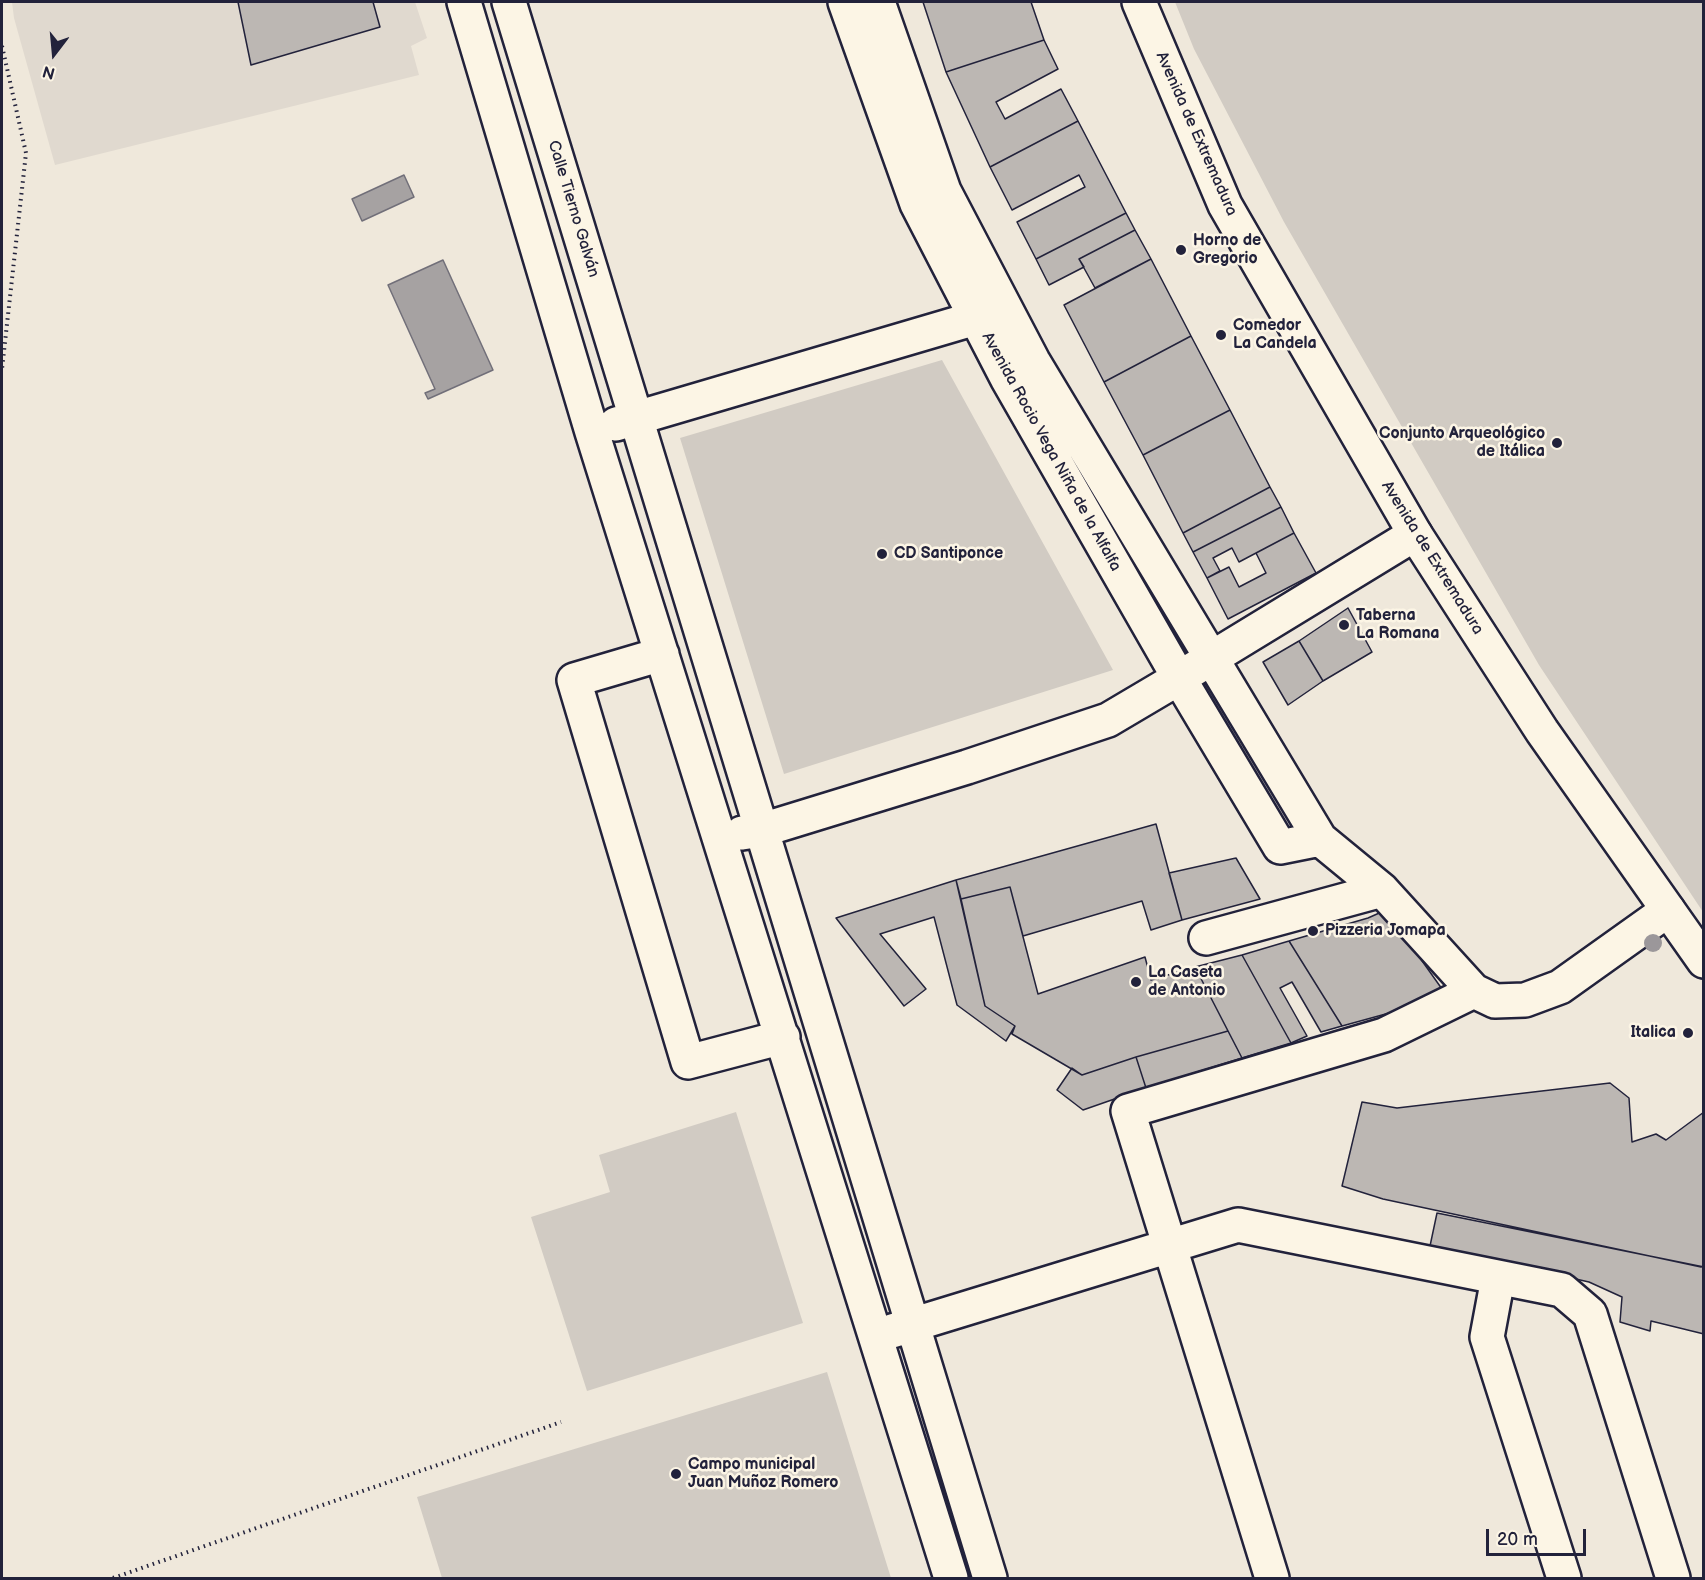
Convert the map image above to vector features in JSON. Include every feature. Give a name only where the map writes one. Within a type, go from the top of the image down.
[{"type":"street","points":[[464,2],[592,432],[951,1578]]},
{"type":"street","name":"Calle Tierno Galván","points":[[509,2],[990,1578]]},
{"type":"street","name":"Avenida Rocio Vega Niña de la Alfalfa","points":[[844,2],[917,204],[1007,378],[1179,678],[1280,847],[1320,839]]},
{"type":"street","name":"Avenida Rocio Vega Niña de la Alfalfa","points":[[878,2],[944,191],[1033,361],[1320,839],[1382,890],[1474,991],[1495,1001],[1526,1000],[1560,987],[1668,910]]},
{"type":"street","name":"Avenida de Extremadura","points":[[1139,2],[1225,205],[1414,534],[1542,730],[1704,961]]},
{"type":"street","points":[[592,432],[636,417],[976,318]]},
{"type":"street","points":[[719,837],[762,830],[967,767],[1108,720],[1414,534]]},
{"type":"street","points":[[662,654],[574,680],[688,1062],[783,1037]]},
{"type":"street","points":[[1206,938],[1382,890]]},
{"type":"street","points":[[1272,1578],[1128,1111],[1384,1035],[1474,991]]},
{"type":"street","points":[[876,1335],[1238,1225],[1562,1290],[1590,1314],[1673,1578]]},
{"type":"street","points":[[1498,1278],[1487,1337],[1564,1578]]},
{"type":"path","points":[[2,46],[26,153],[2,369]]},
{"type":"path","points":[[113,1578],[561,1422]]},
{"type":"shaded area","points":[[12,2],[415,2],[427,38],[411,46],[419,75],[55,165],[14,18]]},
{"type":"shaded area","name":"Conjunto Arqueológico de Itálica","points":[[1175,2],[1703,2],[1703,912],[1539,665],[1284,222],[1194,49]]},
{"type":"shaded area","points":[[404,175],[414,197],[362,221],[352,199]]},
{"type":"shaded area","points":[[443,260],[493,370],[428,399],[425,393],[435,389],[388,285]]},
{"type":"shaded area","name":"CD Santiponce","points":[[942,360],[1113,670],[784,774],[680,438]]},
{"type":"shaded area","points":[[736,1112],[803,1323],[587,1391],[531,1217],[610,1192],[599,1155]]},
{"type":"shaded area","name":"Campo municipal Juan Muñoz Romero","points":[[827,1372],[891,1578],[442,1578],[417,1497]]},
{"type":"building","points":[[238,2],[373,2],[380,27],[251,65]]},
{"type":"building","points":[[923,2],[1031,2],[1044,40],[946,72]]},
{"type":"building","points":[[1044,40],[1058,69],[996,102],[1005,119],[1061,89],[1078,121],[990,167],[946,72]]},
{"type":"building","points":[[1078,121],[1126,213],[1036,259],[1017,222],[1085,187],[1079,175],[1012,210],[990,167]]},
{"type":"building","points":[[1126,213],[1135,230],[1079,259],[1084,267],[1049,285],[1036,259]]},
{"type":"building","points":[[1135,230],[1151,259],[1095,288],[1079,259]]},
{"type":"building","points":[[1151,259],[1191,336],[1104,382],[1064,305]]},
{"type":"building","points":[[1191,336],[1230,410],[1143,455],[1104,382]]},
{"type":"building","points":[[1230,410],[1270,487],[1183,533],[1143,455]]},
{"type":"building","points":[[1270,487],[1281,507],[1193,552],[1183,533]]},
{"type":"building","points":[[1281,507],[1294,533],[1239,562],[1232,548],[1213,558],[1220,571],[1207,578],[1193,552]]},
{"type":"building","points":[[1294,533],[1316,573],[1228,619],[1207,578],[1229,567],[1239,587],[1266,573],[1256,553]]},
{"type":"building","points":[[1348,608],[1372,652],[1323,681],[1299,641]]},
{"type":"building","points":[[1299,641],[1323,681],[1288,705],[1263,662]]},
{"type":"building","points":[[1156,824],[1182,920],[1151,930],[1142,901],[1023,936],[1010,887],[961,899],[956,880]]},
{"type":"building","points":[[1236,858],[1260,899],[1182,920],[1169,873]]},
{"type":"building","points":[[956,880],[985,1006],[1015,1026],[1006,1041],[957,1005],[934,917],[880,934],[926,989],[904,1006],[836,918]]},
{"type":"building","points":[[1010,887],[1038,994],[1145,957],[1151,980],[1195,967],[1228,1031],[1082,1075],[1012,1034],[1015,1026],[985,1006],[961,899]]},
{"type":"building","points":[[1386,910],[1442,989],[1393,1012],[1342,1026],[1289,941],[1368,918]]},
{"type":"building","points":[[1289,941],[1342,1026],[1321,1032],[1292,982],[1280,988],[1307,1036],[1291,1043],[1242,955]]},
{"type":"building","points":[[1242,955],[1291,1043],[1242,1058],[1195,967]]},
{"type":"building","points":[[1228,1031],[1242,1058],[1146,1088],[1136,1057]]},
{"type":"building","points":[[1136,1057],[1146,1088],[1083,1110],[1057,1090],[1072,1068],[1082,1075]]},
{"type":"building","points":[[1610,1083],[1629,1098],[1632,1142],[1656,1134],[1666,1140],[1704,1112],[1704,1266],[1383,1199],[1342,1186],[1362,1102],[1397,1108]]},
{"type":"building","points":[[1437,1213],[1704,1267],[1704,1334],[1651,1321],[1650,1331],[1620,1322],[1622,1297],[1589,1282],[1430,1246]]},
{"type":"place","name":"Horno de Gregorio","points":[[1181,250]]},
{"type":"place","name":"Comedor La Candela","points":[[1221,335]]},
{"type":"place","name":"Conjunto Arqueológico de Itálica","points":[[1557,443]]},
{"type":"place","name":"CD Santiponce","points":[[882,554]]},
{"type":"place","name":"Taberna La Romana","points":[[1344,625]]},
{"type":"place","name":"Pizzeria Jomapa","points":[[1313,931]]},
{"type":"place","name":"La Caseta de Antonio","points":[[1136,982]]},
{"type":"place","name":"Italica","points":[[1688,1033]]},
{"type":"place","name":"Campo municipal Juan Muñoz Romero","points":[[676,1474]]}]
